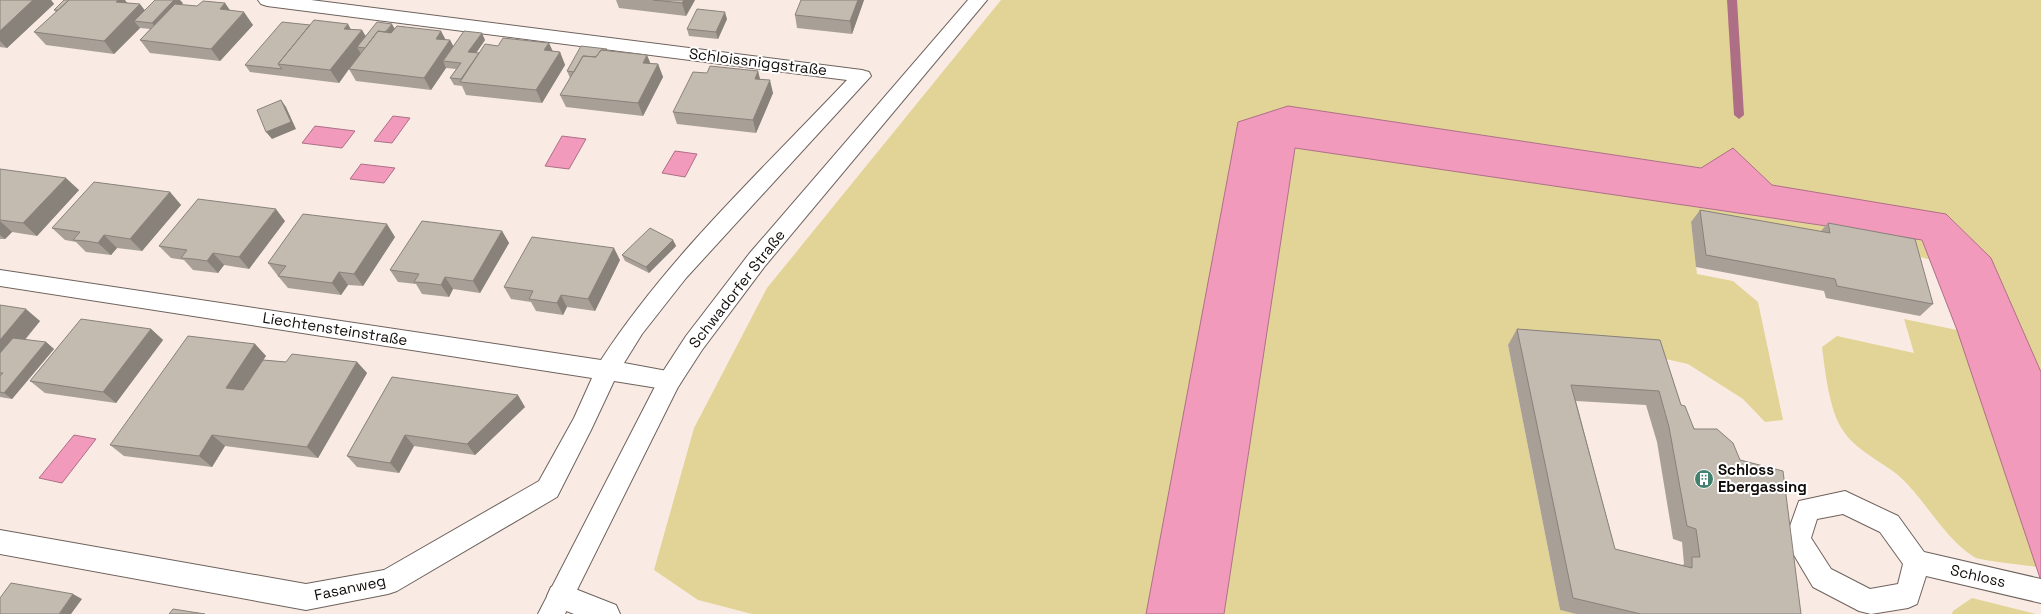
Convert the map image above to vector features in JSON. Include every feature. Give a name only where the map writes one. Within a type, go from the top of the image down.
[{"type":"street","name":"Schloissniggstraße","points":[[267,0],[862,76],[678,272],[634,328],[607,370]]},
{"type":"street","name":"Schwadorfer Straße","points":[[556,605],[670,380],[694,343],[757,260],[978,0]]},
{"type":"street","name":"Liechtensteinstraße","points":[[0,278],[670,380]]},
{"type":"street","name":"Fasanweg","points":[[0,542],[306,598],[388,582],[548,490],[583,423],[607,370]]},
{"type":"street","points":[[1845,502],[1889,524],[1916,562],[1908,595],[1868,602],[1822,578],[1798,540],[1808,509],[1845,502]]},
{"type":"street","name":"Schloss","points":[[1916,562],[2041,591]]},
{"type":"street","points":[[556,605],[607,614]]},
{"type":"shaded area","points":[[1001,0],[2041,0],[2041,372],[1991,259],[1946,214],[1772,185],[1733,149],[1702,168],[1288,106],[1238,122],[1146,614],[752,614],[698,600],[654,570],[694,428],[767,288]]},
{"type":"shaded area","points":[[1288,106],[1701,168],[1733,148],[1772,185],[1946,214],[1991,258],[2041,372],[2041,581],[1957,330],[1922,240],[1295,148],[1224,614],[1146,614],[1238,122]]},
{"type":"shaded area","points":[[393,116],[410,118],[392,143],[374,141]]},
{"type":"shaded area","points":[[315,126],[355,131],[342,148],[302,143]]},
{"type":"shaded area","points":[[562,136],[586,139],[569,169],[545,166]]},
{"type":"shaded area","points":[[1295,148],[1922,240],[1931,260],[1903,252],[1691,222],[1697,274],[1733,281],[1758,302],[1783,420],[1765,422],[1743,399],[1688,364],[1648,355],[1508,345],[1560,610],[1576,614],[1224,614]]},
{"type":"shaded area","points":[[675,151],[697,154],[685,177],[662,173]]},
{"type":"shaded area","points":[[361,164],[395,168],[384,183],[350,179]]},
{"type":"shaded area","points":[[1904,319],[1957,330],[2037,567],[1974,557],[1953,539],[1917,495],[1898,475],[1860,449],[1842,429],[1834,411],[1828,389],[1822,347],[1837,336],[1914,353]]},
{"type":"shaded area","points":[[74,435],[96,439],[62,483],[39,478]]},
{"type":"shaded area","points":[[1972,598],[2036,614],[1952,614],[1953,611]]},
{"type":"building","points":[[0,0],[33,0],[0,31]]},
{"type":"building","points":[[64,0],[69,0],[58,10],[54,10]]},
{"type":"building","points":[[69,0],[118,0],[116,2],[140,4],[104,41],[34,32]]},
{"type":"building","points":[[155,0],[174,0],[152,23],[134,21]]},
{"type":"building","points":[[653,0],[684,0],[682,3]]},
{"type":"building","points":[[801,0],[858,0],[850,21],[795,15]]},
{"type":"building","points":[[203,1],[225,3],[220,9],[244,12],[211,49],[140,40],[175,4],[197,6]]},
{"type":"building","points":[[697,9],[725,12],[716,32],[687,29]]},
{"type":"building","points":[[314,20],[348,24],[344,29],[362,30],[330,70],[278,64]]},
{"type":"building","points":[[282,22],[310,25],[278,64],[282,69],[245,65]]},
{"type":"building","points":[[377,22],[392,24],[385,32],[378,31],[365,48],[357,47]]},
{"type":"building","points":[[397,26],[441,31],[436,39],[450,40],[424,78],[349,69],[378,31],[391,33]]},
{"type":"building","points":[[464,31],[482,33],[468,52],[479,53],[461,79],[450,78],[461,63],[443,61]]},
{"type":"building","points":[[503,38],[549,43],[544,50],[560,52],[536,90],[460,82],[485,44],[498,46]]},
{"type":"building","points":[[581,46],[607,49],[601,50],[596,57],[583,56],[574,72],[567,71]]},
{"type":"building","points":[[601,50],[647,55],[643,63],[658,64],[638,103],[560,95],[583,56],[596,57]]},
{"type":"building","points":[[710,66],[758,71],[755,79],[770,80],[753,120],[673,112],[693,72],[707,73]]},
{"type":"building","points":[[281,100],[291,122],[266,132],[257,110]]},
{"type":"building","points":[[0,169],[66,178],[23,223],[0,220]]},
{"type":"building","points":[[94,182],[170,192],[130,239],[104,235],[98,243],[73,240],[80,232],[52,228]]},
{"type":"building","points":[[198,199],[276,209],[239,257],[213,253],[207,261],[181,258],[187,250],[159,246]]},
{"type":"building","points":[[1700,210],[1830,233],[1828,223],[1915,239],[1933,304],[1837,286],[1835,279],[1706,255]]},
{"type":"building","points":[[303,214],[387,224],[354,274],[339,272],[332,283],[278,276],[286,266],[268,263]]},
{"type":"building","points":[[422,221],[502,231],[473,281],[445,277],[441,285],[414,282],[419,274],[390,270]]},
{"type":"building","points":[[650,228],[673,240],[646,267],[622,255]]},
{"type":"building","points":[[532,237],[614,248],[588,299],[561,295],[557,303],[529,299],[533,291],[504,287]]},
{"type":"building","points":[[0,305],[26,309],[0,340]]},
{"type":"building","points":[[81,319],[151,329],[103,392],[30,381]]},
{"type":"building","name":"Schloss Ebergassing","points":[[1517,329],[1660,340],[1681,405],[1685,406],[1694,429],[1717,429],[1733,443],[1740,460],[1783,471],[1801,614],[1641,614],[1573,598]],"holes":[[[1571,385],[1659,391],[1669,427],[1687,526],[1696,529],[1700,557],[1692,557],[1692,568],[1615,549]]]},
{"type":"building","points":[[188,336],[255,344],[226,388],[243,390],[263,360],[286,362],[292,354],[357,362],[307,447],[212,435],[199,456],[110,445]]},
{"type":"building","points":[[13,338],[46,342],[4,393],[0,392],[0,376],[3,373],[0,373],[0,353]]},
{"type":"building","points":[[392,377],[518,395],[467,444],[405,435],[390,463],[347,456]]},
{"type":"building","points":[[11,583],[73,594],[59,614],[0,614],[0,598]]},
{"type":"building","points":[[173,609],[205,614],[169,614]]},
{"type":"waterway","points":[[1732,0],[1739,115]]},
{"type":"place","name":"Schloss Ebergassing","points":[[1704,479]]}]
